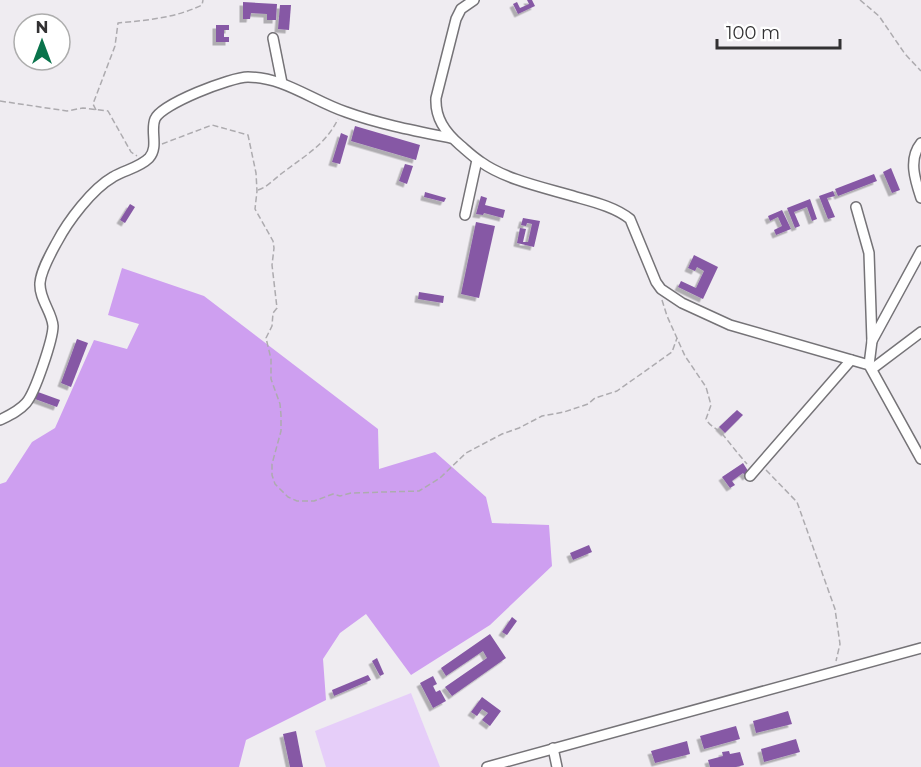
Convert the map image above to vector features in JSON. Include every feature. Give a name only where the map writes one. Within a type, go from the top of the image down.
[{"type":"street","points":[[474,0],[461,9],[456,19],[436,98],[439,118],[451,138],[493,169],[625,215],[630,219],[661,289],[681,303],[730,325],[871,367]]},
{"type":"street","points":[[273,38],[282,82]]},
{"type":"street","points":[[0,420],[25,405],[36,387],[53,324],[40,284],[43,271],[57,242],[69,223],[98,188],[150,157],[154,147],[154,120],[159,112],[234,78],[261,78],[282,82],[340,110],[451,138]]},
{"type":"street","points":[[921,143],[913,159],[914,176],[921,198]]},
{"type":"street","points":[[465,215],[477,159]]},
{"type":"street","points":[[856,207],[869,253],[871,367],[921,459]]},
{"type":"street","points":[[872,341],[921,251]]},
{"type":"street","points":[[871,367],[921,332]]},
{"type":"street","points":[[752,474],[851,360]]},
{"type":"street","points":[[487,767],[921,648]]},
{"type":"street","points":[[553,748],[557,767]]},
{"type":"path","points":[[96,110],[93,104],[115,46],[118,23],[160,20],[202,5],[203,0]]},
{"type":"path","points":[[860,0],[879,16],[905,54],[921,70]]},
{"type":"path","points":[[0,101],[67,111],[83,108],[108,111],[131,152],[143,162]]},
{"type":"path","points":[[257,191],[325,140],[333,131],[340,110]]},
{"type":"path","points":[[154,147],[212,125],[248,135],[253,154],[257,191],[255,209],[273,241],[274,248],[272,265],[277,308],[273,313],[272,326],[266,338],[271,359],[270,379],[280,404],[281,431],[272,464],[272,475],[275,484],[288,497],[297,501],[314,501],[333,494],[340,496],[351,493],[419,491],[440,478],[465,453],[488,441],[519,429],[542,416],[588,404],[595,398],[616,391],[672,352],[677,338]]},
{"type":"path","points":[[661,289],[663,306],[685,356],[706,387],[711,405],[706,419],[708,424],[724,436],[752,474]]},
{"type":"path","points":[[763,463],[769,474],[797,502],[835,609],[840,644],[836,662],[840,670]]},
{"type":"shaded area","points":[[122,268],[204,296],[378,429],[379,469],[435,452],[486,497],[492,523],[549,525],[552,566],[490,625],[411,675],[366,614],[340,633],[323,659],[326,700],[246,740],[239,767],[0,767],[0,484],[6,482],[32,442],[55,428],[94,340],[127,349],[139,324],[108,315]]},
{"type":"shaded area","points":[[411,693],[440,767],[326,767],[315,731]]},
{"type":"building","points":[[527,0],[532,0],[535,6],[518,14],[513,4],[517,2],[520,8],[529,4]]},
{"type":"building","points":[[243,2],[277,4],[276,20],[267,20],[267,14],[251,13],[250,19],[243,19]]},
{"type":"building","points":[[280,5],[291,5],[289,30],[278,29]]},
{"type":"building","points":[[216,25],[229,25],[229,30],[224,30],[224,37],[229,37],[229,42],[216,42]]},
{"type":"building","points":[[355,126],[420,145],[416,160],[351,141]]},
{"type":"building","points":[[341,133],[348,136],[340,164],[332,162]]},
{"type":"building","points":[[405,164],[413,166],[407,184],[399,181]]},
{"type":"building","points":[[891,168],[900,190],[892,193],[883,172]]},
{"type":"building","points":[[874,174],[877,181],[838,196],[835,189]]},
{"type":"building","points":[[833,191],[835,196],[827,198],[835,217],[828,219],[819,196]]},
{"type":"building","points":[[425,192],[446,198],[444,202],[424,197]]},
{"type":"building","points":[[481,196],[487,198],[485,205],[505,210],[503,218],[484,213],[483,215],[476,214]]},
{"type":"building","points":[[810,199],[817,219],[812,221],[807,207],[794,212],[800,226],[795,228],[787,208]]},
{"type":"building","points":[[130,204],[135,207],[125,223],[120,220]]},
{"type":"building","points":[[782,210],[791,229],[776,235],[774,230],[782,226],[778,217],[770,221],[768,216]]},
{"type":"building","points":[[523,218],[540,221],[534,247],[517,243],[520,228],[526,229],[523,242],[528,242],[532,224],[521,225]]},
{"type":"building","points":[[476,222],[495,226],[479,298],[461,294]]},
{"type":"building","points":[[694,255],[718,267],[703,299],[678,287],[681,281],[696,288],[704,271],[697,267],[695,271],[688,268]]},
{"type":"building","points":[[419,292],[444,296],[443,303],[418,299]]},
{"type":"building","points":[[77,339],[88,343],[71,387],[61,383]]},
{"type":"building","points":[[38,392],[60,400],[57,407],[35,399]]},
{"type":"building","points":[[737,410],[743,415],[725,433],[719,427]]},
{"type":"building","points":[[743,463],[750,474],[746,477],[743,473],[732,481],[735,485],[730,488],[722,477]]},
{"type":"building","points":[[589,545],[592,552],[573,560],[570,553]]},
{"type":"building","points":[[512,617],[517,621],[507,635],[502,632]]},
{"type":"building","points":[[490,634],[506,658],[452,696],[445,687],[487,658],[483,651],[446,676],[441,668]]},
{"type":"building","points":[[377,658],[384,674],[380,676],[372,661]]},
{"type":"building","points":[[368,675],[371,680],[334,696],[332,690]]},
{"type":"building","points":[[433,676],[437,684],[433,686],[436,692],[440,690],[446,701],[433,708],[420,683]]},
{"type":"building","points":[[482,697],[501,711],[490,726],[482,720],[488,713],[482,709],[477,716],[471,712]]},
{"type":"building","points":[[788,711],[792,724],[756,733],[753,721]]},
{"type":"building","points":[[736,726],[740,739],[704,749],[700,736]]},
{"type":"building","points":[[296,731],[303,767],[290,767],[283,734]]},
{"type":"building","points":[[796,739],[800,752],[764,762],[761,749]]},
{"type":"building","points":[[687,741],[690,754],[655,763],[651,751]]},
{"type":"building","points":[[729,751],[730,754],[740,752],[744,765],[710,767],[708,760],[723,756],[722,752]]}]
